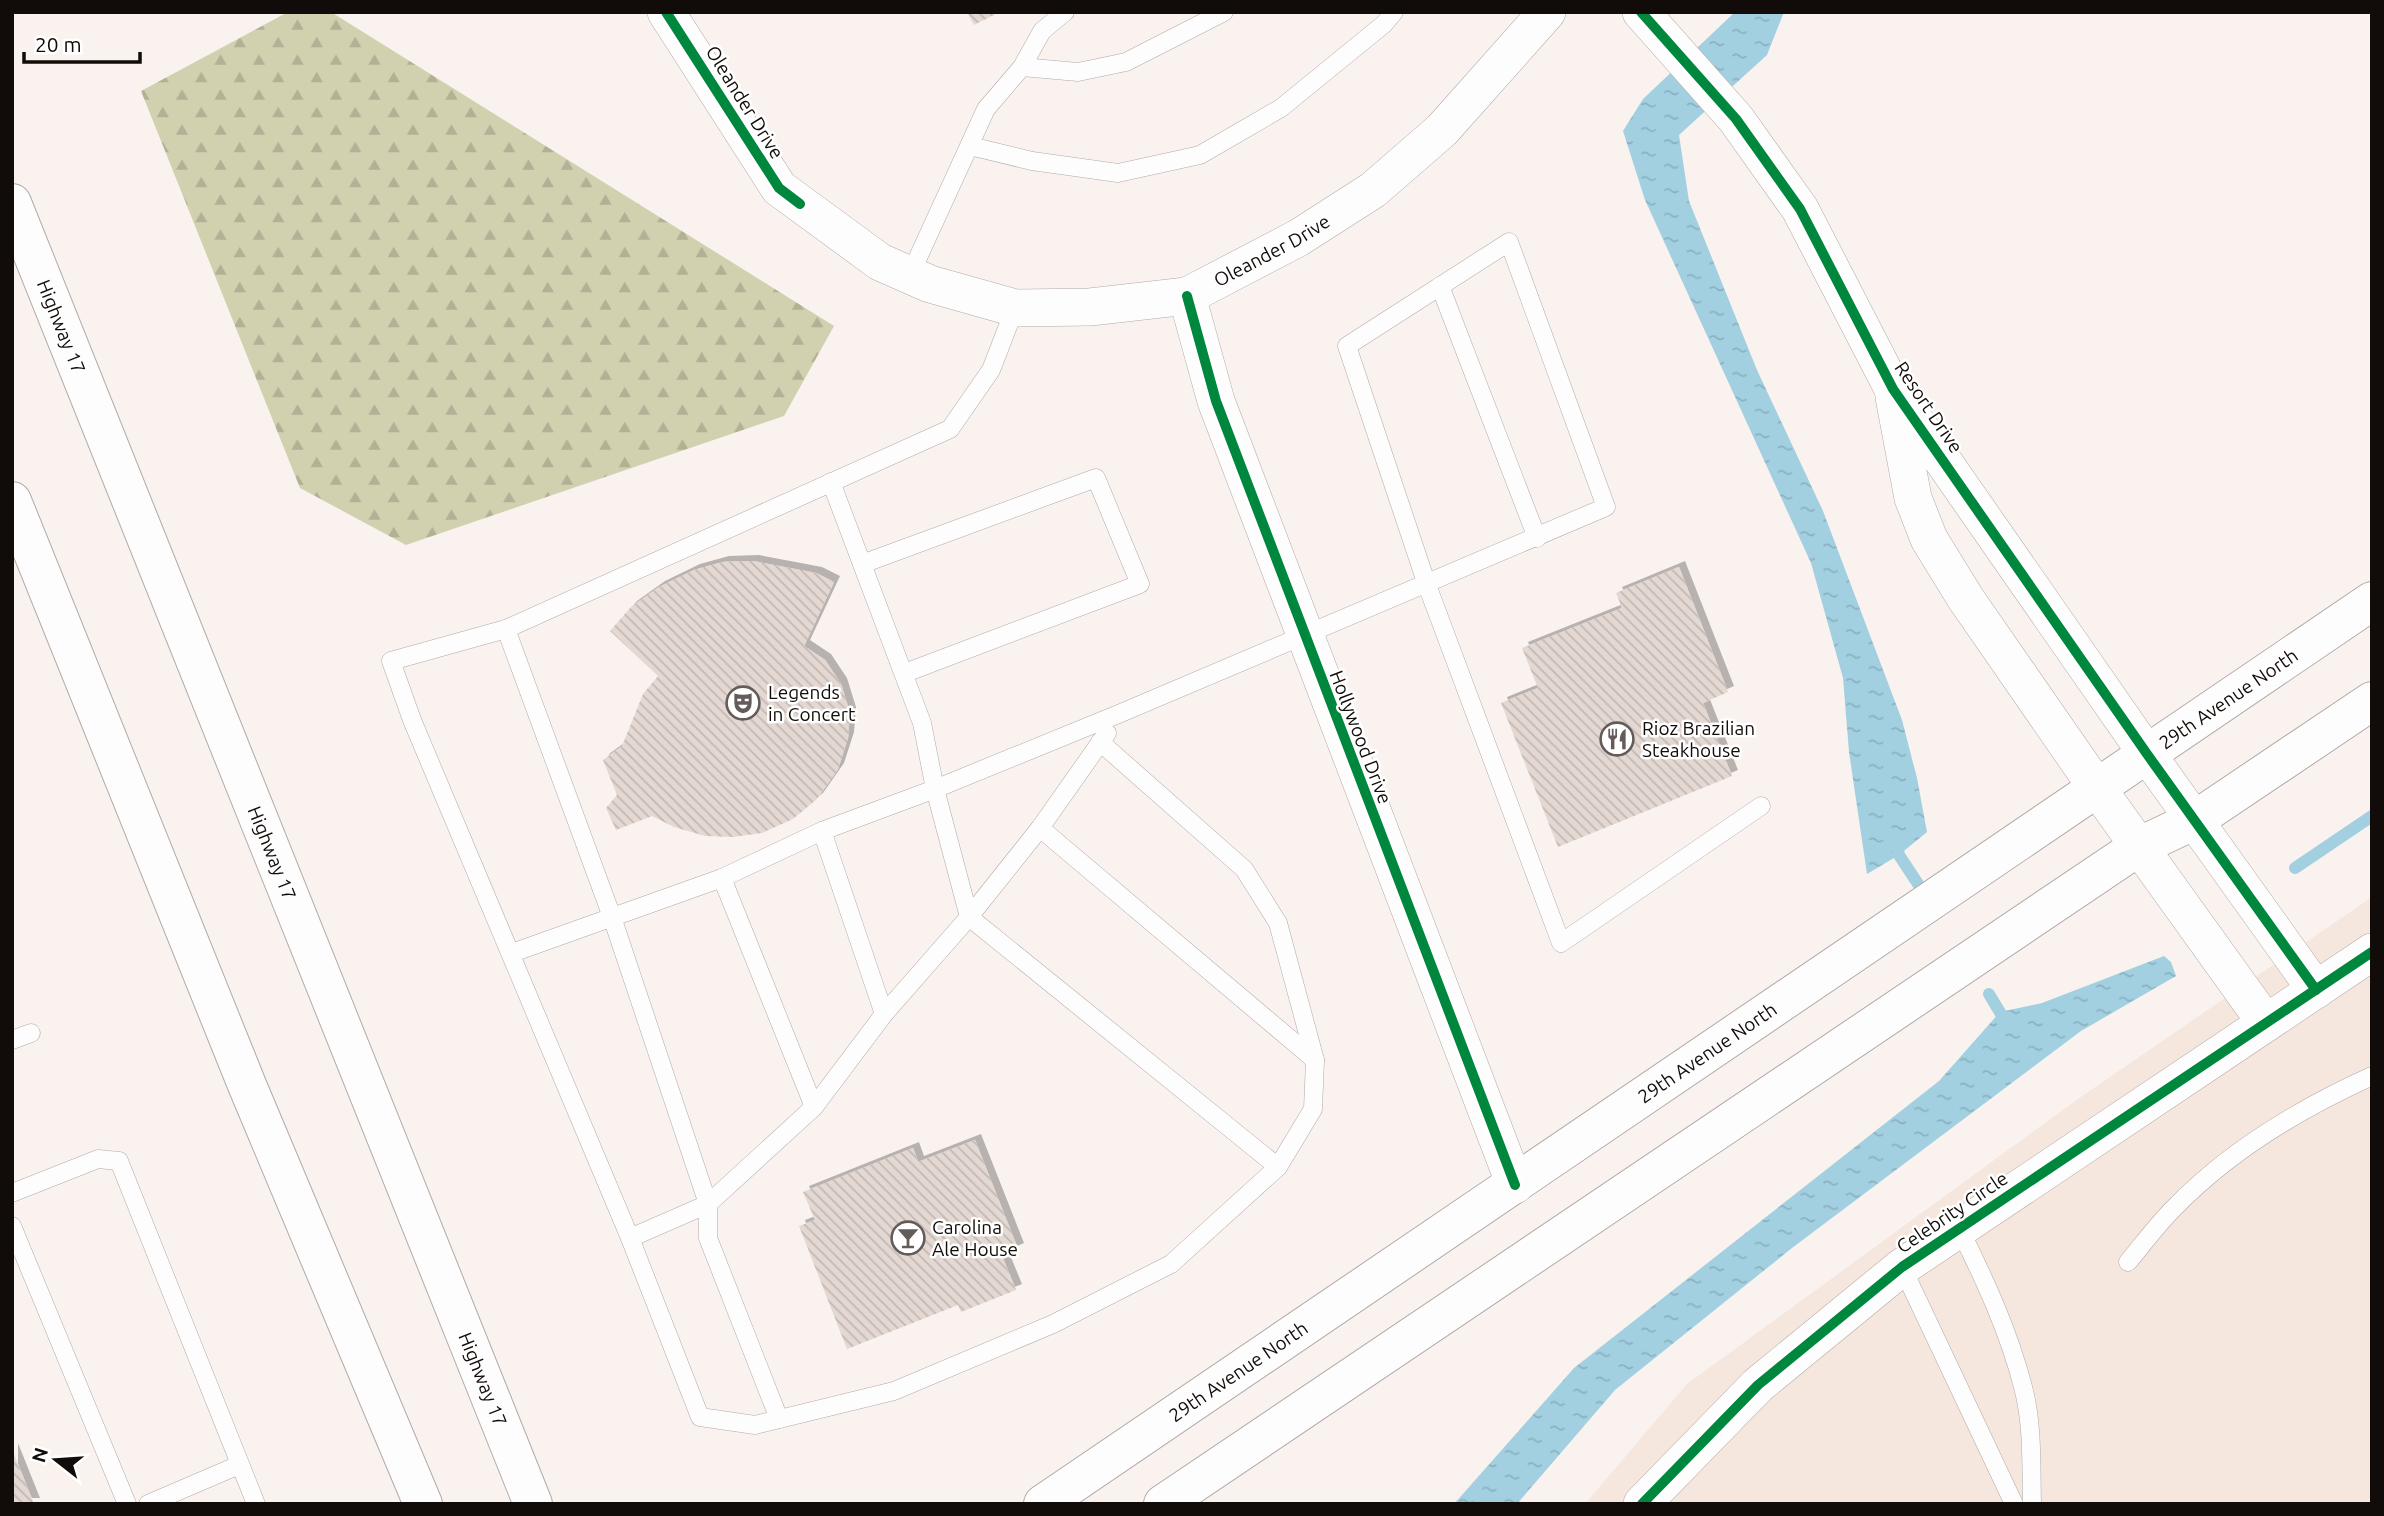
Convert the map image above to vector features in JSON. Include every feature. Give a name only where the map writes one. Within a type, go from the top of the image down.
[{"type":"main road","name":"Highway 17","points":[[12,203],[533,1504]]},
{"type":"main road","points":[[12,501],[247,1085],[423,1504]]},
{"type":"main road","name":"29th Avenue North","points":[[1043,1504],[2372,601]]},
{"type":"main road","points":[[1163,1504],[2138,847],[2194,820],[2372,701]]},
{"type":"street","name":"Oleander Drive","points":[[666,12],[779,188],[880,262],[909,275],[1015,308],[1090,307],[1187,296],[1298,238],[1373,190],[1442,130],[1547,12]]},
{"type":"street","name":"Resort Drive","points":[[1641,12],[1736,119],[1800,209],[1892,389],[2194,820]]},
{"type":"street","name":"Hollywood Drive","points":[[1187,296],[1216,401],[1515,1185]]},
{"type":"street","name":"Resort Drive","points":[[1892,389],[1913,498],[1929,539],[1966,599],[2138,847]]},
{"type":"street","points":[[2194,820],[2316,990]]},
{"type":"street","points":[[2138,847],[2266,1023]]},
{"type":"street","name":"Celebrity Circle","points":[[1642,1504],[1758,1385],[1902,1267],[2372,952]]},
{"type":"lane","points":[[909,275],[986,109],[1022,67],[1042,31],[1065,12]]},
{"type":"lane","points":[[970,146],[1032,162],[1118,173],[1200,155],[1282,108],[1384,24],[1394,12]]},
{"type":"lane","points":[[1022,67],[1079,72],[1126,62],[1216,14]]},
{"type":"lane","points":[[512,953],[722,878],[822,831],[935,789],[1303,634],[1427,585],[1605,507],[1509,242],[1347,346],[1427,585],[1561,943],[1762,806]]},
{"type":"lane","points":[[1440,286],[1537,538]]},
{"type":"lane","points":[[1015,308],[992,370],[950,429],[506,629],[391,662],[412,720],[631,1238],[700,1417],[755,1425],[894,1391],[1088,1306],[1171,1264],[1278,1167],[1313,1109],[1315,1060],[1278,923],[1244,869],[1100,742]]},
{"type":"lane","points":[[862,564],[1096,478],[1140,584],[905,673]]},
{"type":"lane","points":[[831,482],[922,723],[935,789],[969,917],[1278,1167]]},
{"type":"lane","points":[[506,629],[612,917],[708,1204],[708,1238],[779,1419]]},
{"type":"lane","points":[[631,1238],[708,1204],[814,1107],[884,1014],[969,917],[1040,828],[1121,712]]},
{"type":"lane","points":[[1040,828],[1315,1060]]},
{"type":"lane","points":[[822,831],[884,1014]]},
{"type":"lane","points":[[722,878],[814,1107]]},
{"type":"lane","points":[[12,1040],[31,1033]]},
{"type":"lane","points":[[2128,1262],[2174,1209],[2223,1164],[2326,1097],[2372,1076]]},
{"type":"lane","points":[[12,1193],[98,1159],[119,1161],[256,1504]]},
{"type":"lane","points":[[12,1226],[127,1504]]},
{"type":"lane","points":[[1959,1228],[1978,1266],[2023,1387],[2030,1427],[2032,1504]]},
{"type":"lane","points":[[1902,1267],[2014,1504]]},
{"type":"lane","points":[[148,1504],[239,1465]]},
{"type":"shaded area","points":[[2372,897],[2372,1504],[1585,1504],[1687,1384],[2078,1099]]},
{"type":"green space","points":[[288,12],[331,12],[834,326],[784,416],[406,545],[300,488],[141,91]]},
{"type":"water","points":[[1735,12],[1784,12],[1767,55],[1679,135],[1689,201],[1757,370],[1823,511],[1902,720],[1927,832],[1899,855],[1867,874],[1849,752],[1843,678],[1811,563],[1645,200],[1623,131],[1643,99]]},
{"type":"water","points":[[2164,956],[2171,962],[2176,976],[2081,1031],[1792,1248],[1615,1390],[1517,1504],[1454,1504],[1574,1368],[1939,1081],[2000,1012],[2042,1003]]},
{"type":"building","points":[[967,12],[1000,12],[974,25]]},
{"type":"building","name":"Legends in Concert","points":[[753,561],[816,573],[834,582],[804,646],[825,660],[841,684],[850,713],[848,738],[838,769],[817,799],[793,819],[762,833],[733,837],[705,836],[674,827],[652,816],[616,830],[606,808],[617,795],[603,760],[622,746],[643,694],[658,676],[610,631],[631,607],[659,587],[694,570],[723,562]]},
{"type":"building","name":"Rioz Brazilian Steakhouse","points":[[1679,567],[1728,692],[1703,703],[1732,776],[1558,847],[1501,703],[1538,688],[1522,648],[1622,608],[1616,593]]},
{"type":"building","name":"Carolina Ale House","points":[[975,1140],[1018,1249],[1002,1256],[1016,1290],[961,1312],[958,1305],[847,1349],[799,1226],[815,1220],[803,1192],[913,1148],[918,1162]]},
{"type":"building","points":[[12,1449],[34,1504],[12,1504]]},
{"type":"waterway","points":[[2295,868],[2372,816]]},
{"type":"waterway","points":[[1895,839],[1899,855],[1920,887]]},
{"type":"waterway","points":[[1989,994],[2007,1024]]},
{"type":"cycle path","points":[[666,12],[779,188],[800,204]]},
{"type":"cycle path","points":[[1641,12],[1736,119],[1800,209],[1893,389],[2147,754],[2316,990]]},
{"type":"cycle path","points":[[1187,296],[1216,401],[1515,1185]]},
{"type":"cycle path","points":[[1642,1504],[1758,1385],[1902,1267],[2372,952]]},
{"type":"place","name":"Legends in Concert","points":[[743,703]]},
{"type":"place","name":"Rioz Brazilian Steakhouse","points":[[1617,739]]},
{"type":"place","name":"Carolina Ale House","points":[[908,1238]]}]
